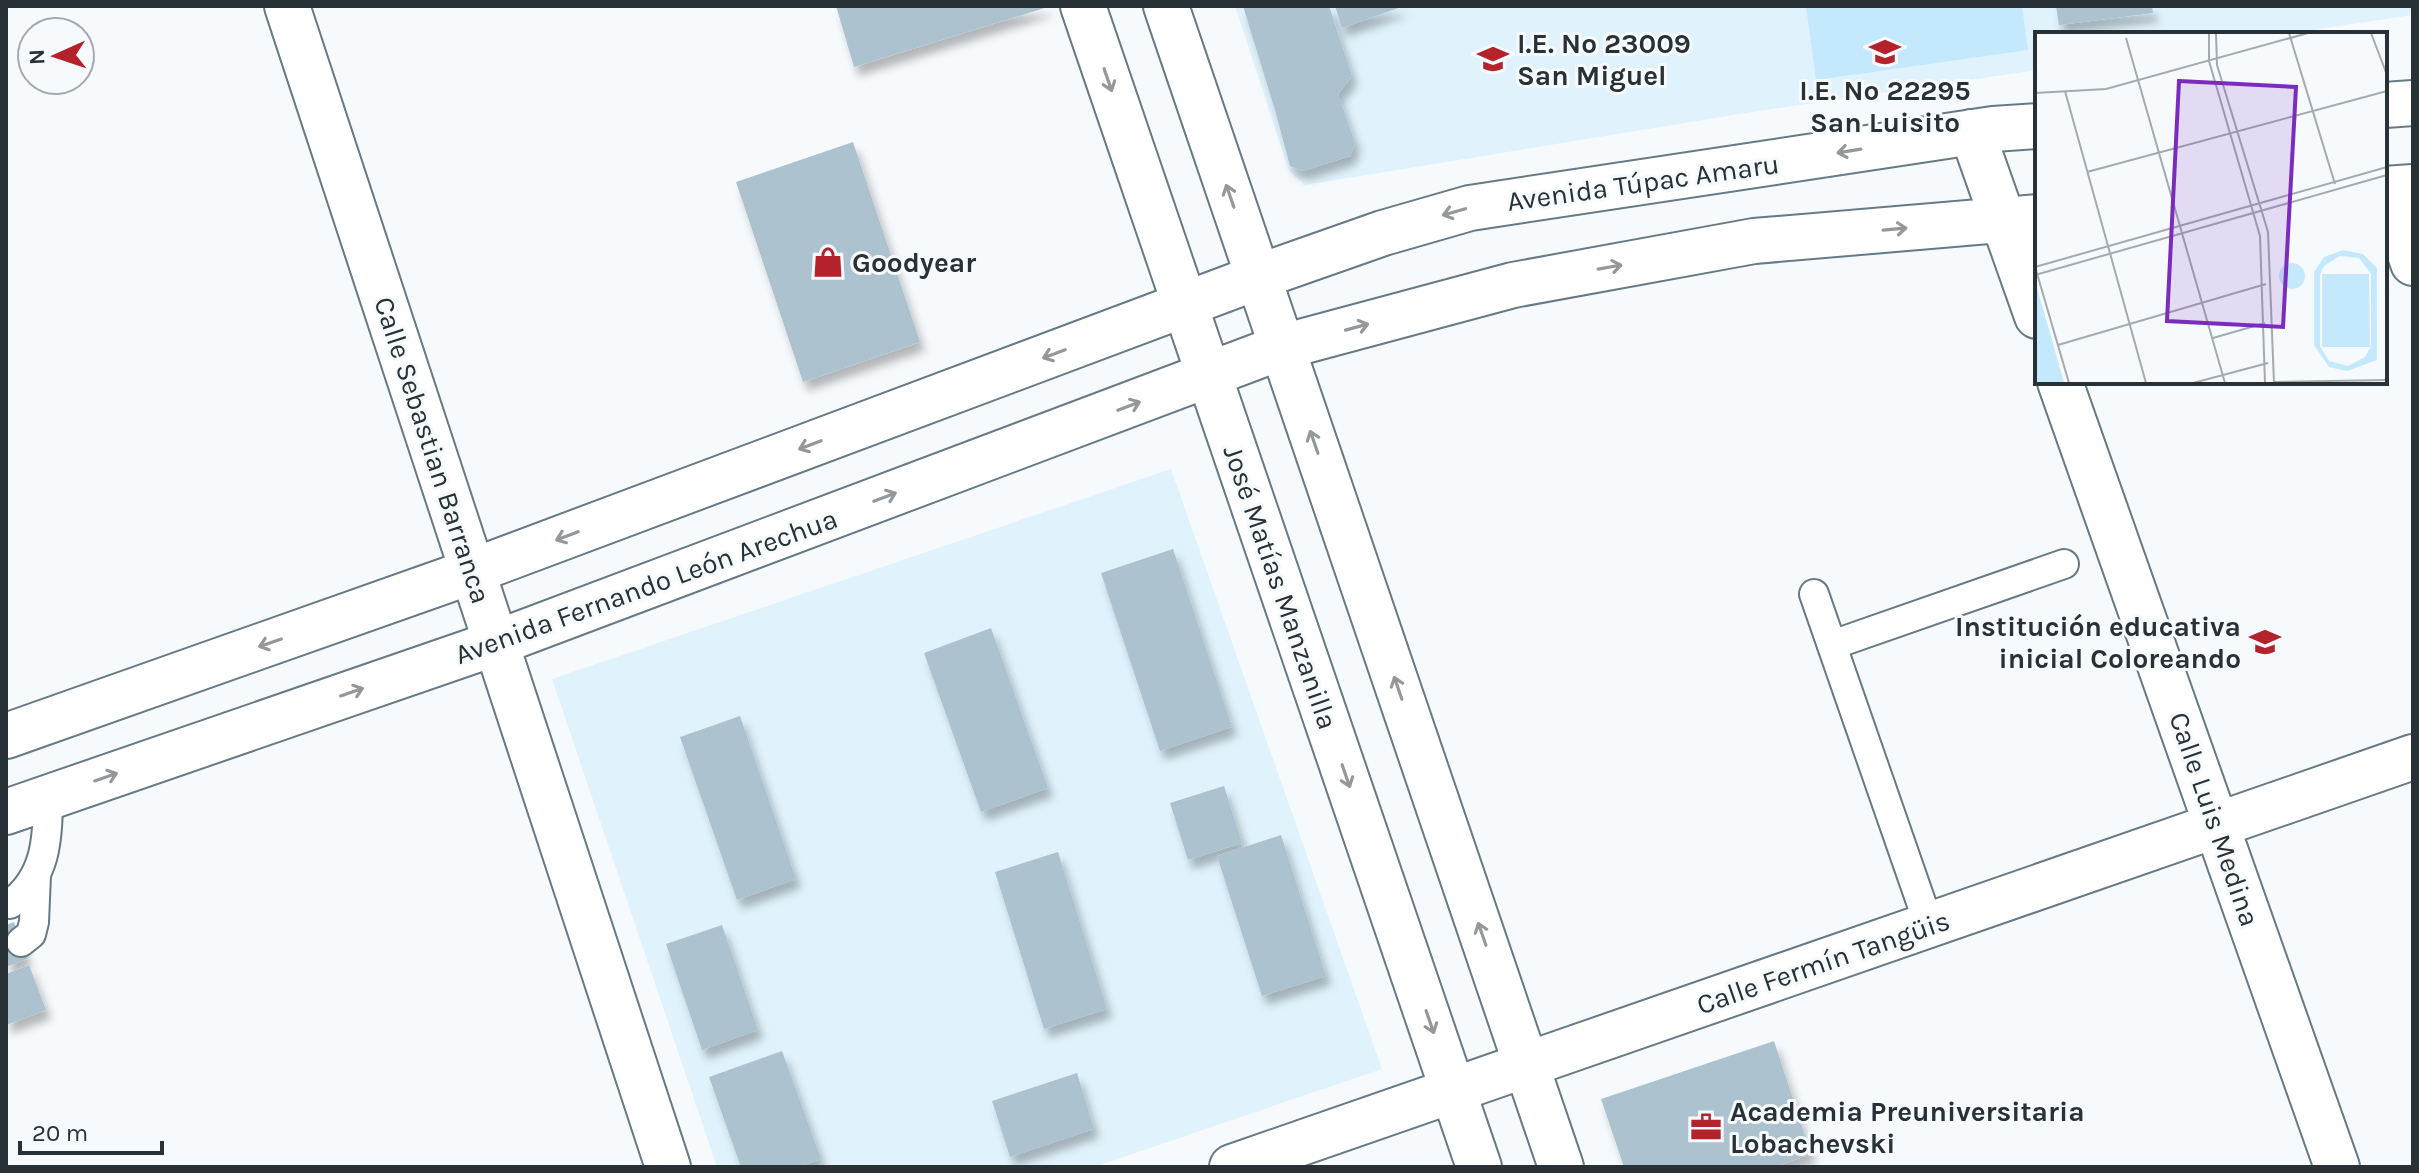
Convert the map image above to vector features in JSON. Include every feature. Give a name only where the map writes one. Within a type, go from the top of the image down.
[{"type":"main road","name":"Calle Sebastian Barranca","points":[[287,6],[668,1167]]},
{"type":"main road","name":"José Matías Manzanilla","points":[[1083,6],[1479,1167]]},
{"type":"main road","points":[[1166,6],[1561,1167]]},
{"type":"main road","points":[[2387,105],[2413,103]]},
{"type":"main road","name":"Avenida Túpac Amaru","points":[[1258,277],[1383,233],[1470,208],[1972,132],[2035,126]]},
{"type":"main road","points":[[1972,132],[2020,219],[2035,305]]},
{"type":"main road","points":[[2395,188],[2413,263]]},
{"type":"main road","points":[[1282,347],[1513,285],[1739,244],[2020,219]]},
{"type":"main road","points":[[6,736],[473,571],[1258,277]]},
{"type":"main road","name":"Avenida Fernando León Arechua","points":[[6,812],[496,643],[1282,347]]},
{"type":"main road","name":"Calle Luis Medina","points":[[2061,384],[2337,1167]]},
{"type":"main road","name":"Calle Fermín Tangüis","points":[[1232,1167],[2413,757]]},
{"type":"lane","points":[[1832,645],[2064,564]]},
{"type":"lane","points":[[1814,594],[1929,925]]},
{"type":"lane","points":[[10,904],[25,893],[36,875],[48,825],[48,797]]},
{"type":"lane","points":[[21,942],[31,934],[34,922],[36,875]]},
{"type":"shaded area","name":"I.E. Nº 23009 San Miguel","points":[[1235,6],[2413,6],[2413,15],[2298,32],[2035,32],[2035,70],[1752,112],[1305,185],[1289,171]]},
{"type":"shaded area","points":[[1806,6],[2022,6],[2028,50],[1816,80]]},
{"type":"shaded area","points":[[1171,469],[1382,1069],[1094,1167],[717,1167],[552,679]]},
{"type":"building","points":[[836,6],[1048,6],[1048,7],[854,67]]},
{"type":"building","points":[[1243,6],[1329,6],[1352,76],[1338,94],[1355,143],[1350,156],[1303,171],[1290,166]]},
{"type":"building","points":[[1335,6],[1404,6],[1342,28]]},
{"type":"building","points":[[2056,6],[2152,6],[2153,13],[2059,25]]},
{"type":"building","name":"Goodyear","points":[[853,142],[920,342],[803,382],[736,182]]},
{"type":"building","points":[[1173,549],[1232,727],[1160,751],[1101,573]]},
{"type":"building","points":[[991,628],[1048,788],[981,812],[924,653]]},
{"type":"building","points":[[740,716],[796,879],[737,900],[680,737]]},
{"type":"building","points":[[1224,786],[1242,843],[1188,860],[1170,803]]},
{"type":"building","points":[[1281,835],[1326,976],[1262,996],[1217,856]]},
{"type":"building","points":[[1058,852],[1107,1009],[1044,1029],[995,872]]},
{"type":"building","points":[[14,922],[27,959],[6,967],[6,925]]},
{"type":"building","points":[[722,925],[758,1030],[702,1050],[666,944]]},
{"type":"building","points":[[29,965],[46,1010],[6,1025],[6,974]]},
{"type":"building","name":"Academia Preuniversitaria Lobachevski","points":[[1774,1041],[1811,1154],[1774,1167],[1624,1167],[1601,1099]]},
{"type":"building","points":[[782,1051],[821,1159],[798,1167],[741,1167],[709,1077]]},
{"type":"building","points":[[1077,1073],[1094,1129],[1010,1157],[992,1101]]},
{"type":"place","name":"I.E. Nº 22295 San Luisito","points":[[1885,52]]},
{"type":"place","name":"I.E. Nº 23009 San Miguel","points":[[1493,59]]},
{"type":"place","name":"Goodyear","points":[[828,262]]},
{"type":"place","name":"Institución educativa inicial Coloreando","points":[[2265,642]]},
{"type":"place","name":"Academia Preuniversitaria Lobachevski","points":[[1706,1127]]}]
